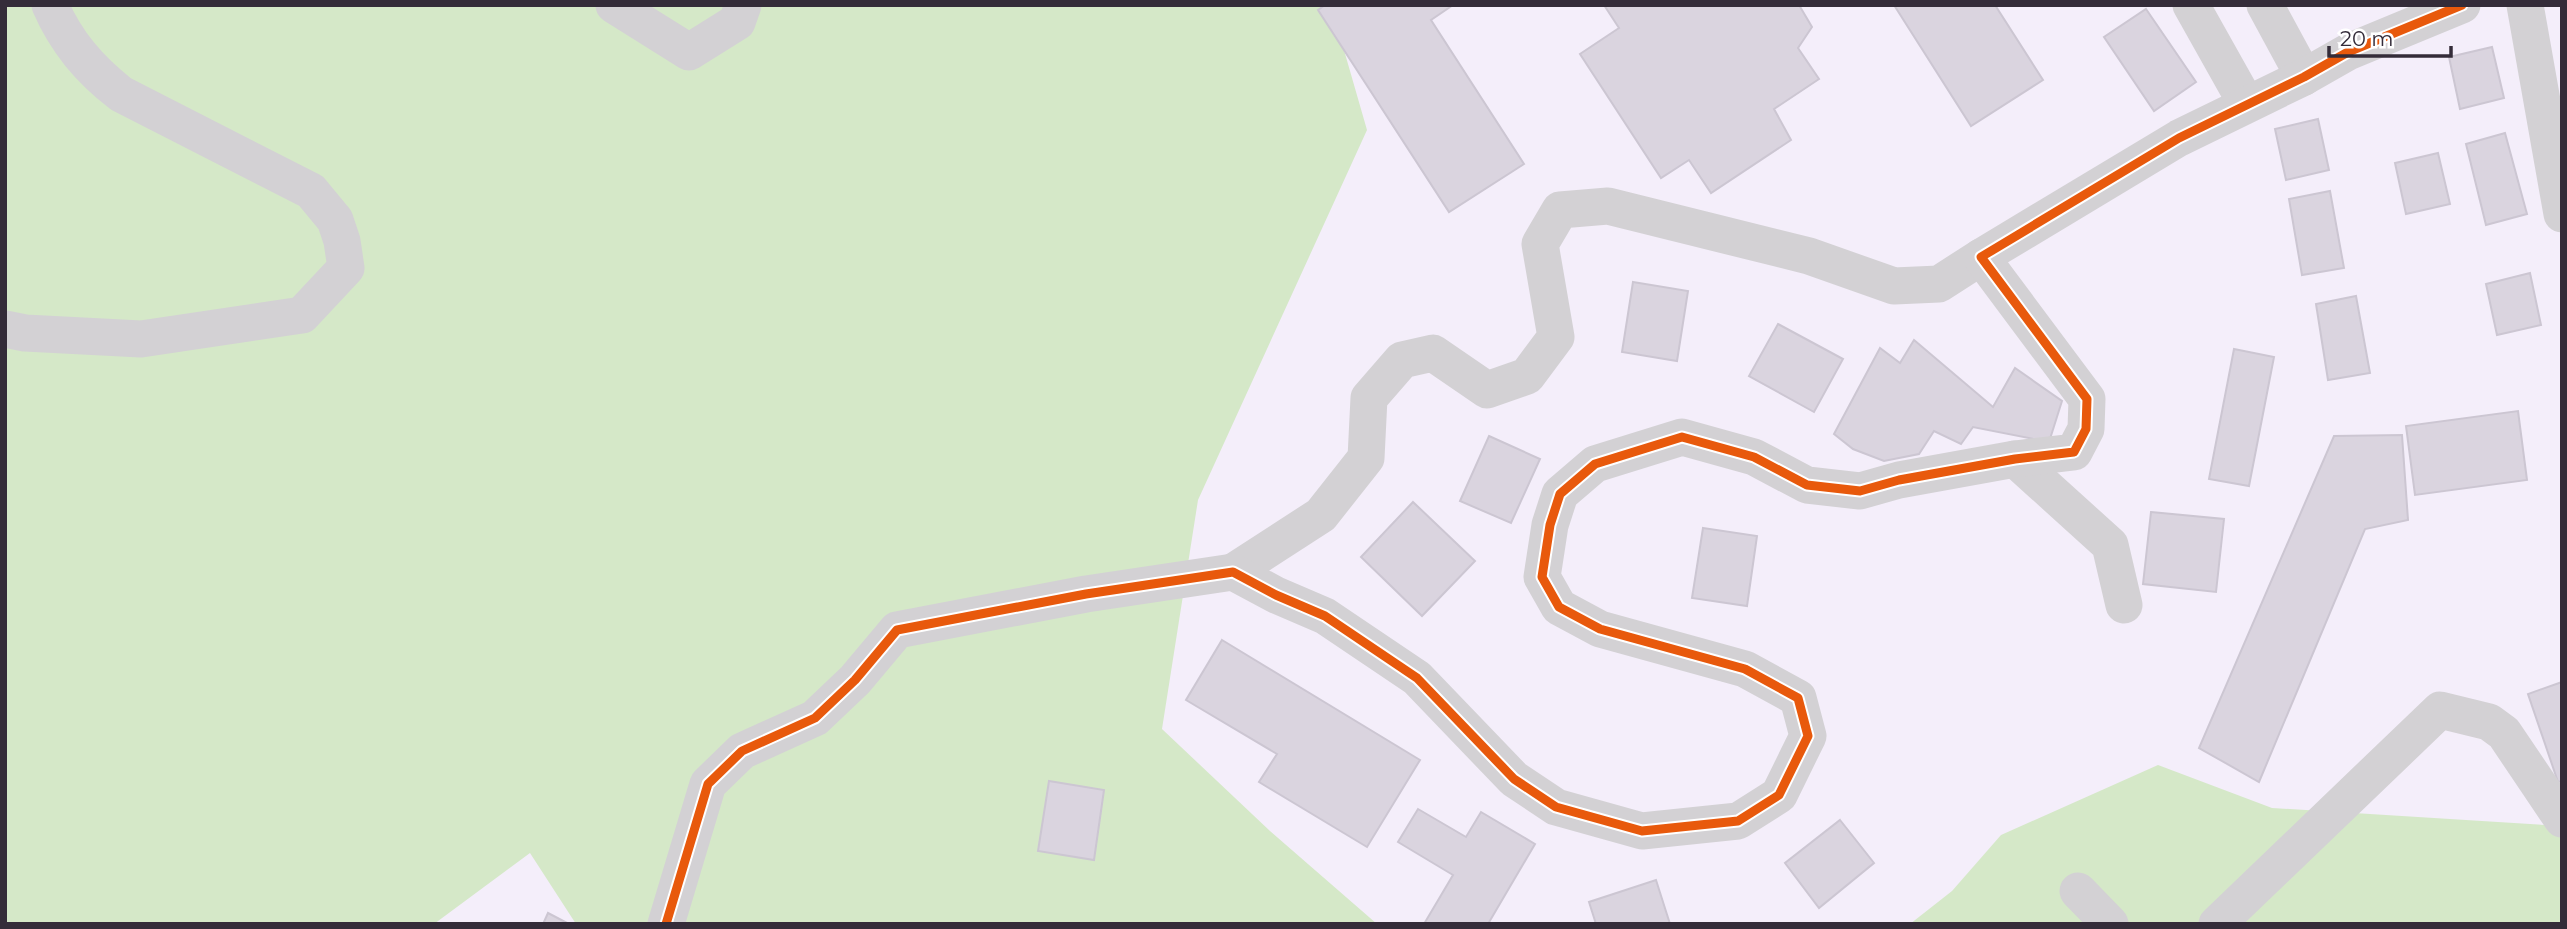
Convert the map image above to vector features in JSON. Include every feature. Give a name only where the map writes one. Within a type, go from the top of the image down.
[{"type":"street","points":[[5,329],[25,333],[141,339],[303,315],[346,268],[342,241],[335,220],[311,191],[121,94],[93,72],[61,31],[50,5]]},
{"type":"street","points":[[614,5],[689,52],[737,22],[743,5]]},
{"type":"street","points":[[2191,5],[2246,103]]},
{"type":"street","points":[[2265,5],[2304,77]]},
{"type":"street","points":[[666,924],[708,784],[742,751],[815,718],[855,680],[897,630],[1086,594],[1233,572],[1321,515],[1366,458],[1370,398],[1402,360],[1433,353],[1487,390],[1527,376],[1556,337],[1540,244],[1560,210],[1608,206],[1809,256],[1894,286],[1939,284],[2179,138],[2304,77],[2348,52],[2462,5]]},
{"type":"street","points":[[2525,5],[2562,214]]},
{"type":"street","points":[[1233,572],[1276,595],[1325,616],[1417,678],[1514,779],[1556,807],[1642,831],[1738,821],[1779,795],[1793,769],[1808,736],[1798,698],[1745,669],[1600,629],[1559,607],[1542,577],[1550,524],[1560,494],[1595,464],[1682,437],[1754,457],[1807,485],[1860,491],[1899,480],[2015,459],[2074,452],[2086,429],[2087,400],[1981,257]]},
{"type":"street","points":[[2015,459],[2110,545],[2124,605]]},
{"type":"street","points":[[2217,924],[2440,710],[2489,722],[2504,733],[2562,819]]},
{"type":"street","points":[[2078,891],[2110,924]]},
{"type":"green space","points":[[5,5],[1331,5],[1367,130],[1198,500],[1162,729],[1270,831],[1377,924],[576,924],[530,853],[434,924],[5,924]]},
{"type":"green space","points":[[2158,765],[2272,808],[2562,826],[2562,924],[1910,924],[1952,891],[2001,835]]},
{"type":"building","points":[[1325,5],[1453,5],[1431,20],[1524,164],[1449,212],[1318,10]]},
{"type":"building","points":[[1604,5],[1799,5],[1812,27],[1798,48],[1819,79],[1774,109],[1791,140],[1711,193],[1689,160],[1661,178],[1580,54],[1619,28]]},
{"type":"building","points":[[1894,5],[1995,5],[2043,80],[1971,126]]},
{"type":"building","points":[[2146,9],[2196,82],[2154,111],[2104,37]]},
{"type":"building","points":[[2492,47],[2504,98],[2460,109],[2449,57]]},
{"type":"building","points":[[2318,119],[2329,170],[2286,180],[2275,129]]},
{"type":"building","points":[[2505,133],[2527,214],[2486,225],[2466,144]]},
{"type":"building","points":[[2438,153],[2450,204],[2406,214],[2395,163]]},
{"type":"building","points":[[2330,191],[2344,268],[2302,275],[2289,199]]},
{"type":"building","points":[[2530,273],[2541,325],[2497,335],[2486,284]]},
{"type":"building","points":[[1633,282],[1688,291],[1677,361],[1622,352]]},
{"type":"building","points":[[2356,296],[2370,373],[2328,380],[2316,304]]},
{"type":"building","points":[[1778,324],[1843,359],[1814,412],[1749,376]]},
{"type":"building","points":[[1914,340],[1993,407],[2015,368],[2062,401],[2049,442],[1973,427],[1961,444],[1934,431],[1919,454],[1884,461],[1853,449],[1834,434],[1880,348],[1900,363]]},
{"type":"building","points":[[2234,349],[2274,357],[2249,486],[2209,479]]},
{"type":"building","points":[[2518,411],[2527,480],[2415,495],[2406,426]]},
{"type":"building","points":[[2402,435],[2408,520],[2365,529],[2259,782],[2199,748],[2334,436]]},
{"type":"building","points":[[1489,436],[1540,459],[1511,523],[1460,501]]},
{"type":"building","points":[[1413,502],[1475,561],[1422,616],[1361,557]]},
{"type":"building","points":[[2151,512],[2224,519],[2216,592],[2143,584]]},
{"type":"building","points":[[1703,528],[1757,536],[1747,606],[1692,598]]},
{"type":"building","points":[[1222,640],[1420,760],[1367,847],[1259,782],[1277,754],[1186,700]]},
{"type":"building","points":[[2562,682],[2562,781],[2558,782],[2528,694]]},
{"type":"building","points":[[1049,781],[1104,790],[1094,860],[1038,851]]},
{"type":"building","points":[[1418,809],[1466,837],[1481,812],[1535,844],[1488,924],[1424,924],[1453,875],[1398,842]]},
{"type":"building","points":[[1840,820],[1874,863],[1819,908],[1785,863]]},
{"type":"building","points":[[1656,880],[1670,924],[1596,924],[1589,902]]},
{"type":"building","points":[[548,913],[569,924],[543,924]]},
{"type":"cycle path","points":[[666,924],[708,784],[742,751],[815,718],[855,680],[897,630],[1086,594],[1233,572],[1276,595],[1325,616],[1417,678],[1514,779],[1556,807],[1642,831],[1738,821],[1779,795],[1808,736],[1798,698],[1745,669],[1600,629],[1559,607],[1542,577],[1550,525],[1560,494],[1595,464],[1682,437],[1754,457],[1807,485],[1860,491],[1899,480],[2015,459],[2074,452],[2086,429],[2087,399],[1981,257],[2179,138],[2304,77],[2348,52],[2462,5]]}]
